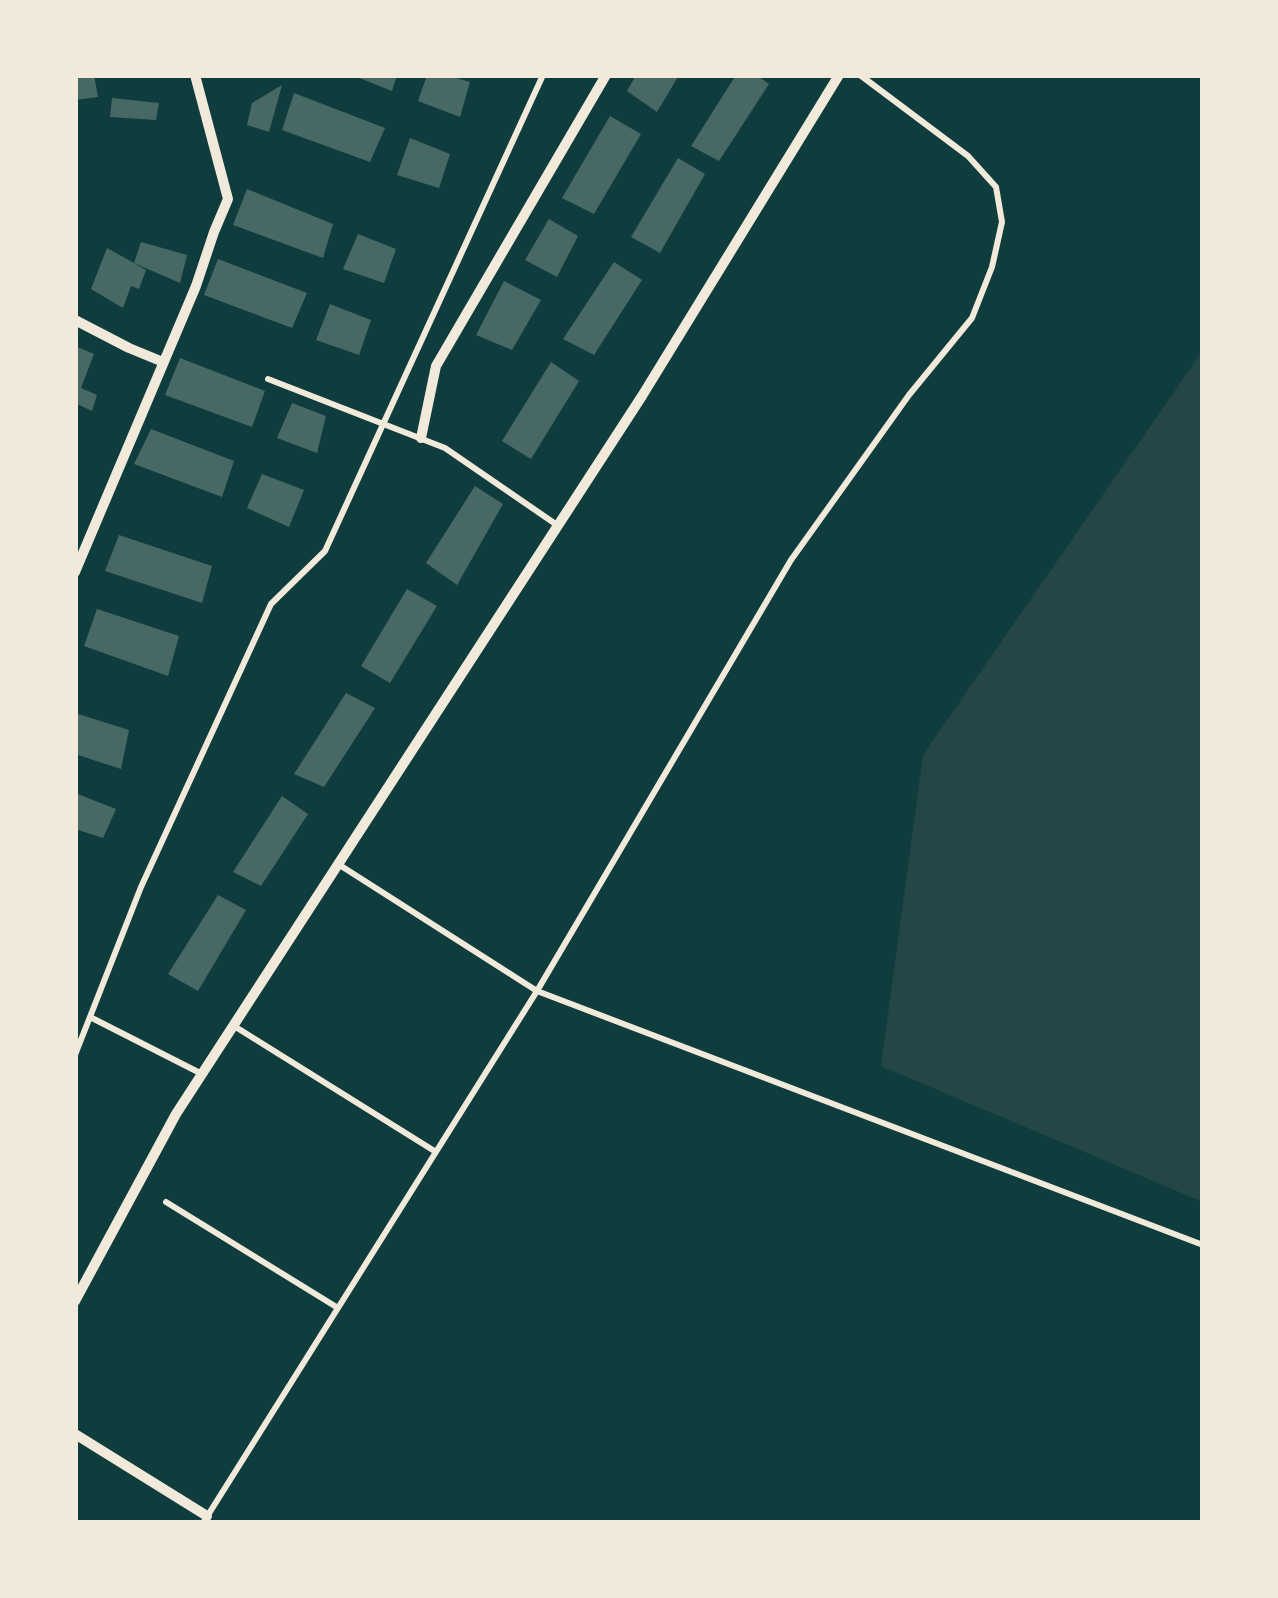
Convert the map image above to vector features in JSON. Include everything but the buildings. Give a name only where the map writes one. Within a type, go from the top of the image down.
[{"type":"street","points":[[75,572],[196,286],[228,199],[195,75]]},
{"type":"street","points":[[421,438],[436,366],[606,75]]},
{"type":"street","points":[[75,1301],[176,1114],[642,396],[839,75]]},
{"type":"street","points":[[75,320],[163,362]]},
{"type":"street","points":[[75,1434],[205,1519]]},
{"type":"lane","points":[[75,1055],[141,887],[271,604],[325,551],[543,75]]},
{"type":"lane","points":[[205,1519],[537,991],[791,560],[909,396],[972,318],[992,267],[1002,222],[996,187],[968,156],[860,75]]},
{"type":"lane","points":[[268,379],[444,448],[558,526]]},
{"type":"lane","points":[[338,864],[537,991],[1203,1244]]},
{"type":"lane","points":[[90,1017],[202,1074]]},
{"type":"lane","points":[[234,1026],[436,1152]]},
{"type":"lane","points":[[166,1202],[338,1308]]},
{"type":"shaded area","points":[[1203,350],[1203,1202],[881,1066],[923,755]]}]
